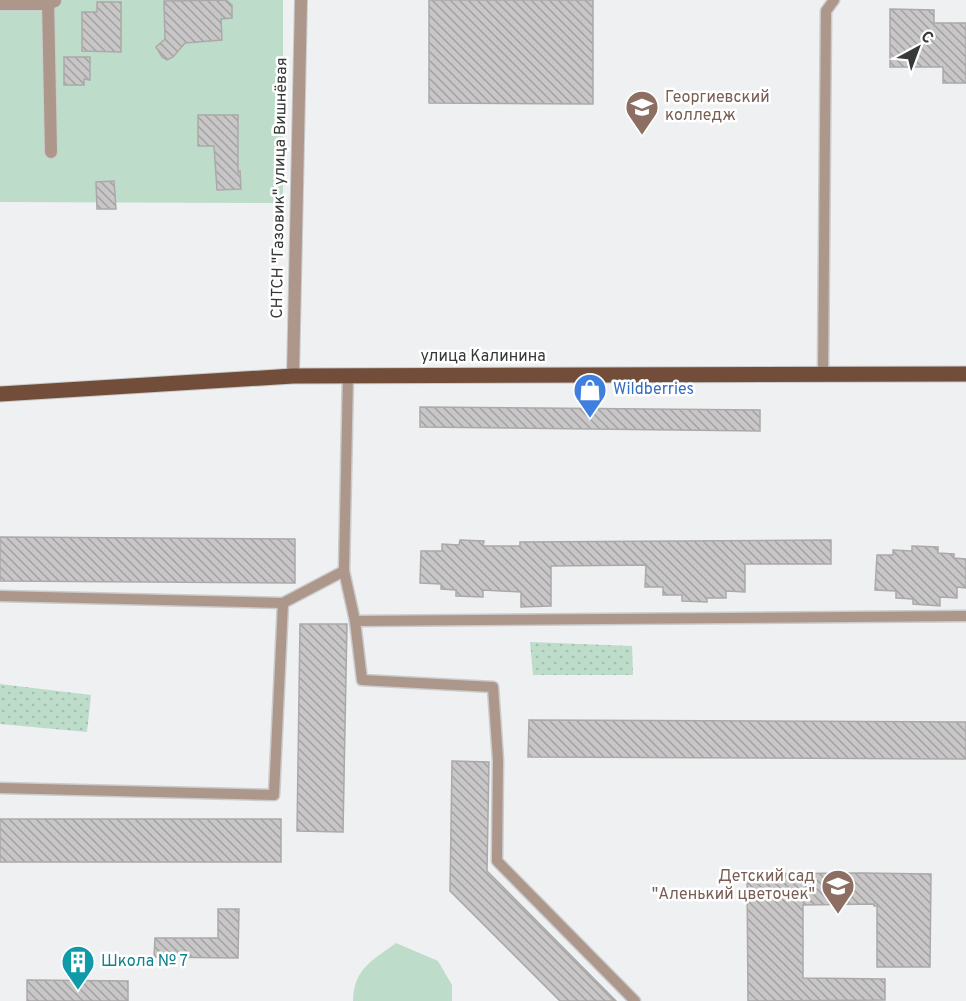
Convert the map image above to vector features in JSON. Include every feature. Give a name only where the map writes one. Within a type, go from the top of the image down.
[{"type":"main road","name":"улица Калинина","points":[[0,394],[293,376],[966,374]]},
{"type":"street","name":"СНТСН \"Газовик\" улица Вишнёвая","points":[[293,376],[301,0]]},
{"type":"street","points":[[0,4],[51,1],[51,152]]},
{"type":"lane","points":[[823,374],[826,11],[834,0]]},
{"type":"lane","points":[[348,375],[344,571],[356,621],[362,680],[493,687],[498,760],[497,861],[635,1001]]},
{"type":"lane","points":[[0,596],[283,603],[344,571]]},
{"type":"lane","points":[[0,789],[274,795],[283,603]]},
{"type":"lane","points":[[356,621],[966,616]]},
{"type":"green space","points":[[0,0],[283,0],[283,203],[0,202]]},
{"type":"green space","points":[[530,642],[632,646],[633,675],[533,675]]},
{"type":"green space","points":[[0,684],[91,695],[87,732],[0,724]]},
{"type":"green space","points":[[396,943],[438,961],[452,985],[452,1001],[353,1001],[357,981],[366,966]]},
{"type":"building","points":[[226,0],[232,5],[232,18],[221,19],[222,40],[185,43],[173,57],[167,60],[162,57],[156,47],[165,39],[164,1]]},
{"type":"building","points":[[429,0],[593,0],[593,104],[429,103]]},
{"type":"building","points":[[97,2],[121,2],[121,52],[82,51],[82,12],[97,12]]},
{"type":"building","points":[[890,9],[934,10],[934,23],[966,23],[966,83],[943,83],[943,67],[890,67]]},
{"type":"building","points":[[64,57],[90,57],[90,80],[84,79],[84,85],[64,85]]},
{"type":"building","points":[[198,115],[238,115],[238,172],[240,171],[241,189],[217,190],[214,146],[198,146]]},
{"type":"building","points":[[114,181],[116,209],[97,209],[96,182]]},
{"type":"building","name":"Wildberries","points":[[420,407],[760,410],[760,431],[420,427]]},
{"type":"building","points":[[0,537],[295,539],[295,583],[0,581]]},
{"type":"building","points":[[460,540],[484,541],[483,546],[520,546],[520,542],[831,540],[831,564],[745,564],[745,592],[726,591],[726,598],[707,598],[707,602],[682,601],[682,595],[663,595],[663,587],[645,587],[646,565],[551,566],[551,606],[521,607],[521,592],[483,590],[483,597],[456,596],[456,590],[441,589],[441,584],[420,583],[421,551],[442,551],[442,544],[459,545]]},
{"type":"building","points":[[912,546],[938,547],[938,553],[954,554],[954,558],[966,559],[966,588],[957,587],[957,598],[940,597],[940,606],[913,604],[913,599],[896,598],[896,591],[875,590],[877,555],[893,555],[893,550],[912,551]]},
{"type":"building","points":[[300,624],[347,624],[343,832],[297,831]]},
{"type":"building","points":[[529,720],[966,722],[966,759],[528,757]]},
{"type":"building","points":[[452,761],[489,762],[487,871],[616,1001],[560,1001],[450,891]]},
{"type":"building","points":[[0,819],[281,819],[281,862],[0,862]]},
{"type":"building","points":[[747,874],[931,874],[930,967],[877,967],[877,906],[874,904],[803,905],[803,978],[885,979],[885,1000],[748,1001]]},
{"type":"building","points":[[218,909],[239,909],[238,958],[154,957],[155,938],[218,938]]},
{"type":"building","name":"Школа № 7","points":[[27,980],[128,981],[128,1001],[27,1001]]},
{"type":"place","name":"Георгиевский колледж","points":[[642,136]]},
{"type":"place","name":"Wildberries","points":[[590,419]]},
{"type":"place","name":"Детский сад \"Аленький цветочек\"","points":[[838,915]]},
{"type":"place","name":"Школа № 7","points":[[78,991]]}]
